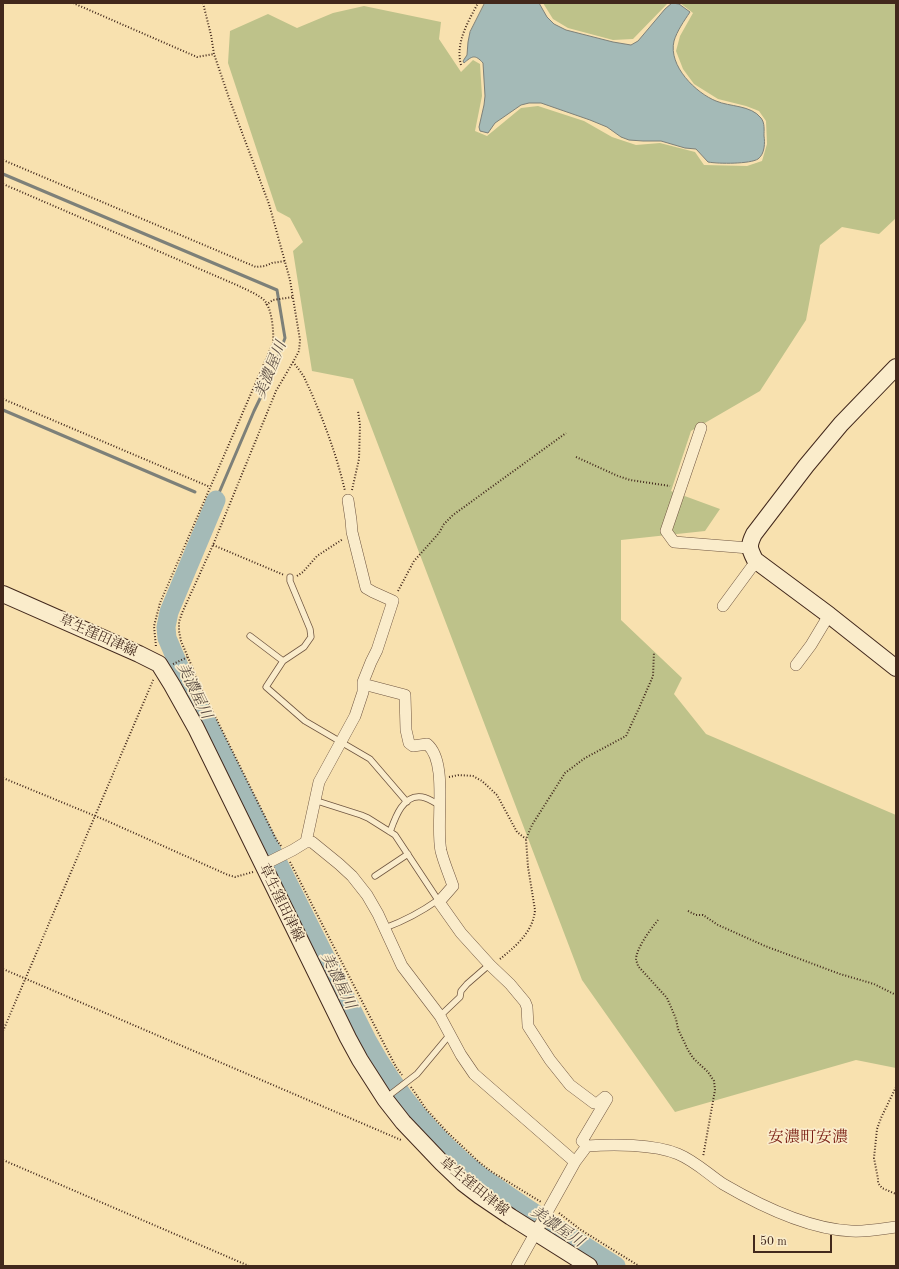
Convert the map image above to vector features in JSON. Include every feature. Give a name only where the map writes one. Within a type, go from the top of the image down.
[{"type":"main road","points":[[896,367],[841,424],[806,466],[754,534],[750,542],[754,555],[896,668]]},
{"type":"main road","name":"草生窪田津線","points":[[3,594],[139,654],[158,664],[172,685],[196,728],[348,1038],[360,1060],[388,1097],[403,1122],[442,1163],[463,1182],[511,1217],[537,1230],[588,1266]]},
{"type":"street","points":[[701,428],[666,531],[674,542],[754,555],[751,568],[723,606]]},
{"type":"street","points":[[306,842],[319,782],[355,716],[363,692],[363,684],[377,650],[392,601],[366,588],[352,532],[348,500]]},
{"type":"street","points":[[796,665],[811,645],[829,615]]},
{"type":"street","points":[[363,684],[405,695],[406,730],[409,743],[413,746],[428,744],[433,748],[440,780],[439,805],[441,850],[453,886],[438,901],[461,933],[492,967],[510,984],[525,1002],[527,1007],[528,1026],[550,1060],[570,1085],[594,1103],[605,1097],[607,1099],[582,1141],[587,1146],[603,1145],[666,1150],[685,1157],[718,1180],[746,1196],[793,1218],[812,1224],[850,1231],[896,1227]]},
{"type":"street","points":[[263,866],[306,842],[312,842],[352,876],[367,895],[385,928],[402,966],[440,1016],[461,1055],[478,1079],[575,1162]]},
{"type":"street","points":[[517,1266],[575,1162],[587,1146]]},
{"type":"lane","points":[[290,577],[290,581],[310,629],[310,637],[304,647],[283,661],[266,687],[305,721],[370,759],[406,802]]},
{"type":"lane","points":[[250,636],[283,661]]},
{"type":"lane","points":[[390,832],[399,808],[406,802],[420,796],[439,805]]},
{"type":"lane","points":[[314,800],[361,815],[395,835],[438,901],[409,918],[385,928]]},
{"type":"lane","points":[[375,876],[408,854]]},
{"type":"lane","points":[[440,1016],[460,997],[461,991],[467,984],[492,967]]},
{"type":"lane","points":[[388,1097],[417,1074],[447,1038],[452,1037]]},
{"type":"path","points":[[73,3],[197,57],[214,54]]},
{"type":"path","points":[[202,3],[211,35],[214,54],[269,204],[290,280],[300,340],[298,351],[293,362],[304,376],[320,414],[340,470],[348,500]]},
{"type":"path","points":[[461,66],[459,59],[464,30],[478,3]]},
{"type":"path","points":[[3,160],[256,267],[285,261]]},
{"type":"path","points":[[3,184],[239,286],[264,301],[269,311],[274,334],[272,343],[160,603],[156,617],[154,634],[158,664],[155,674],[3,1031]]},
{"type":"path","points":[[266,304],[273,300],[293,297]]},
{"type":"path","points":[[3,399],[210,487]]},
{"type":"path","points":[[348,500],[352,491],[359,459],[360,425],[358,411]]},
{"type":"path","points":[[392,601],[414,561],[453,515],[566,432]]},
{"type":"path","points":[[576,458],[630,480],[676,487],[680,489]]},
{"type":"path","points":[[213,545],[293,578],[303,572],[317,556],[352,532]]},
{"type":"path","points":[[492,967],[519,943],[531,926],[535,917],[528,867],[526,839],[532,825],[565,773],[585,758],[626,736],[653,676],[654,652]]},
{"type":"path","points":[[440,780],[459,775],[473,776],[482,781],[497,795],[517,832],[526,839]]},
{"type":"path","points":[[3,778],[105,820],[235,877],[247,874],[263,866]]},
{"type":"path","points":[[688,911],[703,915],[718,925],[765,946],[840,974],[874,984],[896,995]]},
{"type":"path","points":[[658,920],[638,951],[636,960],[638,966],[667,998],[676,1019],[678,1029],[688,1050],[693,1058],[708,1072],[714,1081],[715,1090],[701,1168]]},
{"type":"path","points":[[3,969],[404,1141],[421,1141]]},
{"type":"path","points":[[896,1087],[877,1129],[874,1158],[878,1183],[882,1188],[896,1194]]},
{"type":"path","points":[[3,1160],[249,1266]]},
{"type":"green space","points":[[543,3],[668,3],[633,39],[613,40],[568,28],[553,19]]},
{"type":"green space","points":[[680,3],[896,3],[896,218],[879,234],[842,227],[820,245],[806,320],[760,391],[691,431],[671,491],[720,509],[705,531],[621,540],[621,620],[682,678],[674,694],[706,734],[896,815],[896,1068],[856,1060],[675,1112],[582,980],[353,379],[312,371],[293,251],[303,242],[290,218],[277,211],[228,63],[230,31],[268,14],[297,28],[333,13],[364,6],[441,22],[439,39],[461,72],[473,60],[480,64],[482,96],[475,131],[487,136],[521,108],[538,106],[584,121],[612,137],[636,145],[660,143],[695,152],[704,165],[747,166],[762,161],[767,144],[766,121],[759,111],[718,99],[694,84],[683,69],[676,51],[680,36],[693,13]]},
{"type":"water","points":[[485,3],[539,3],[547,17],[554,24],[566,30],[631,45],[638,41],[665,9],[672,3],[679,4],[690,12],[674,41],[673,50],[679,69],[692,85],[708,97],[722,103],[746,108],[761,118],[764,124],[764,148],[762,154],[754,161],[742,163],[708,162],[696,149],[685,148],[661,141],[629,140],[621,137],[607,127],[541,103],[521,105],[495,123],[488,133],[480,131],[479,127],[485,96],[483,63],[476,57],[469,59],[464,63],[463,61],[467,55],[470,32]]},
{"type":"waterway","name":"美濃屋川","points":[[3,174],[277,290],[285,338],[270,378],[254,411],[216,500],[212,499]]},
{"type":"waterway","points":[[3,410],[195,492]]},
{"type":"waterway","name":"美濃屋川","points":[[216,500],[169,612],[166,627],[167,638],[179,666],[367,1040],[390,1077],[416,1113],[462,1161],[509,1196],[616,1266]]},
{"type":"district","name":"安濃町安濃","points":[[808,1138]]}]
